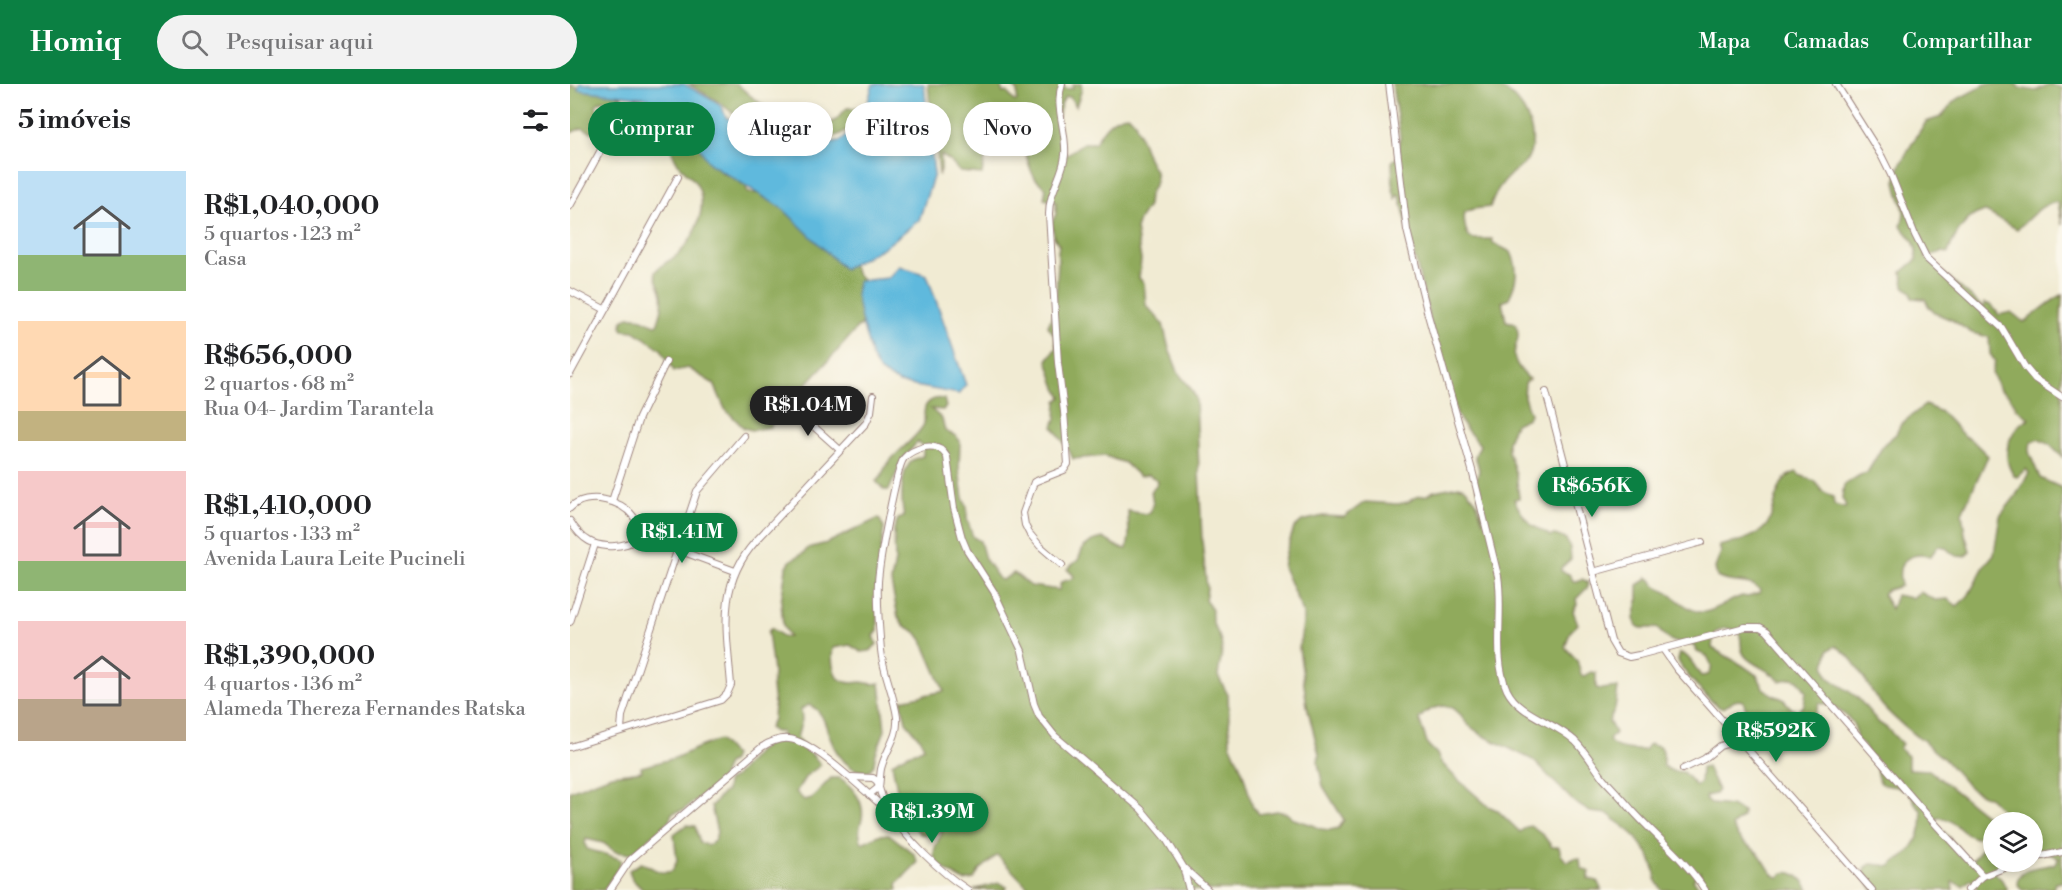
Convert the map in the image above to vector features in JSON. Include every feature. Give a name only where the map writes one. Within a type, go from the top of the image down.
[{"type":"street","points":[[1062,84],[1059,98],[1065,158],[1051,194],[1049,214],[1055,317],[1068,464],[1064,470],[1034,482],[1023,513],[1029,533],[1062,565]]},
{"type":"street","points":[[1389,84],[1407,230],[1434,338],[1472,470],[1498,576],[1501,592],[1499,656],[1507,689],[1524,710],[1556,727],[1577,743],[1604,779],[1687,867],[1704,890]]},
{"type":"street","points":[[1836,84],[1882,157],[1927,259],[2002,328],[2025,367],[2035,379],[2062,397]]},
{"type":"street","points":[[570,206],[598,156]]},
{"type":"street","points":[[570,374],[678,177]]},
{"type":"street","points":[[570,291],[604,309]]},
{"type":"street","points":[[612,501],[639,418],[666,362]]},
{"type":"street","points":[[1546,392],[1614,649],[1622,656],[1629,657],[1745,627],[1760,627],[1767,631],[1983,876]]},
{"type":"street","points":[[570,747],[721,700],[727,694],[731,686],[726,611],[735,571],[754,542],[868,420],[873,396]]},
{"type":"street","points":[[792,406],[840,450]]},
{"type":"street","points":[[621,730],[622,716],[699,488],[744,436]]},
{"type":"street","points":[[869,795],[879,787],[881,768],[893,741],[897,717],[881,652],[878,581],[899,468],[904,458],[911,452],[928,447],[938,448],[943,450],[947,457],[954,508],[962,538],[967,550],[994,592],[1022,651],[1034,704],[1039,716],[1055,736],[1141,809],[1166,840],[1184,868],[1194,880],[1208,890]]},
{"type":"street","points":[[570,508],[576,503],[590,499],[612,501],[634,517],[639,527],[638,535],[632,542],[607,547],[595,544],[581,536],[570,521]]},
{"type":"street","points":[[638,535],[735,571]]},
{"type":"street","points":[[1593,572],[1702,542]]},
{"type":"street","points":[[570,622],[595,544]]},
{"type":"street","points":[[1664,649],[1676,668],[1872,890]]},
{"type":"street","points":[[610,890],[630,860],[762,747],[771,742],[789,739],[797,741],[851,777],[887,810],[922,851],[968,890]]},
{"type":"street","points":[[1683,770],[1704,759],[1720,746],[1740,740]]},
{"type":"street","points":[[860,786],[881,768]]},
{"type":"street","points":[[851,777],[875,779],[887,810]]},
{"type":"street","points":[[2043,856],[2062,852]]},
{"type":"street","points":[[1184,868],[1189,890]]},
{"type":"street","points":[[1968,890],[1983,876],[1993,872]]},
{"type":"green space","points":[[689,84],[737,84],[758,102],[727,102],[727,108]]},
{"type":"green space","points":[[928,84],[1000,84],[1003,93],[1007,92],[1014,101],[1017,101],[1017,90],[1010,84],[1061,84],[1067,89],[1073,88],[1073,84],[1081,84],[1082,89],[1076,106],[1070,97],[1065,97],[1058,118],[1058,135],[1062,150],[1066,155],[1083,143],[1095,143],[1104,129],[1117,118],[1128,115],[1135,122],[1155,171],[1156,182],[1149,194],[1148,206],[1136,229],[1141,260],[1139,278],[1144,283],[1146,305],[1163,324],[1169,349],[1179,374],[1196,399],[1202,540],[1207,589],[1205,600],[1212,610],[1212,620],[1222,646],[1218,676],[1228,695],[1230,743],[1242,770],[1253,807],[1259,814],[1277,811],[1286,813],[1294,819],[1330,830],[1339,828],[1344,820],[1323,786],[1318,763],[1319,754],[1307,706],[1299,648],[1303,613],[1283,567],[1294,528],[1302,521],[1323,516],[1344,517],[1365,502],[1398,504],[1434,491],[1459,486],[1465,488],[1476,501],[1483,522],[1476,479],[1479,473],[1475,456],[1480,445],[1464,427],[1457,414],[1436,345],[1400,196],[1398,194],[1396,199],[1393,190],[1392,162],[1398,159],[1400,136],[1392,84],[1490,84],[1511,95],[1523,110],[1531,128],[1532,147],[1529,157],[1502,184],[1490,207],[1465,212],[1464,222],[1469,237],[1492,239],[1493,243],[1511,252],[1515,264],[1514,286],[1509,298],[1502,302],[1506,321],[1515,323],[1518,331],[1515,361],[1529,379],[1525,383],[1524,397],[1530,414],[1528,418],[1515,424],[1508,441],[1508,451],[1516,474],[1519,498],[1514,499],[1532,525],[1550,536],[1555,535],[1566,539],[1571,559],[1561,568],[1561,571],[1569,574],[1574,582],[1582,579],[1588,582],[1588,587],[1576,599],[1577,604],[1573,611],[1578,624],[1570,632],[1565,647],[1577,660],[1581,675],[1596,673],[1596,688],[1618,688],[1615,708],[1609,721],[1615,733],[1609,740],[1611,743],[1619,748],[1635,750],[1644,750],[1650,744],[1659,746],[1663,751],[1663,766],[1672,771],[1683,772],[1696,786],[1700,783],[1701,768],[1707,767],[1718,790],[1715,794],[1706,796],[1705,799],[1712,804],[1731,806],[1743,812],[1742,817],[1732,826],[1738,837],[1758,853],[1775,876],[1779,878],[1787,872],[1795,874],[1802,879],[1809,890],[1706,890],[1700,872],[1693,880],[1702,890],[1662,890],[1656,881],[1649,855],[1633,834],[1608,814],[1590,812],[1574,802],[1533,760],[1482,735],[1467,724],[1453,708],[1443,706],[1426,712],[1419,719],[1428,745],[1440,761],[1453,775],[1488,806],[1497,810],[1520,832],[1531,826],[1544,836],[1552,847],[1559,847],[1561,855],[1567,862],[1575,858],[1580,859],[1581,868],[1590,872],[1588,879],[1597,881],[1602,890],[1031,890],[997,855],[979,871],[974,879],[964,881],[939,864],[934,854],[943,830],[930,835],[920,834],[904,814],[892,764],[924,747],[906,722],[901,700],[944,691],[922,640],[916,632],[903,625],[898,617],[891,582],[895,561],[894,529],[898,519],[904,517],[902,497],[904,474],[911,461],[923,456],[923,445],[917,442],[902,461],[889,490],[884,490],[876,481],[894,456],[923,426],[924,409],[927,404],[935,399],[944,399],[946,407],[943,410],[931,409],[942,419],[945,431],[956,436],[960,441],[959,469],[963,498],[967,507],[967,519],[973,537],[980,541],[985,559],[999,579],[1002,580],[1014,573],[1031,586],[1059,590],[1061,582],[1074,578],[1067,569],[1078,560],[1083,548],[1092,541],[1103,538],[1120,548],[1127,549],[1128,511],[1150,513],[1153,504],[1151,491],[1158,481],[1149,475],[1139,476],[1125,463],[1105,456],[1073,459],[1053,427],[1057,401],[1062,397],[1055,385],[1047,360],[1056,348],[1055,336],[1048,326],[1054,311],[1057,288],[1059,245],[1054,237],[1052,222],[1056,214],[1056,202],[1044,199],[1046,188],[1035,178],[1026,156],[1053,156],[1053,102],[963,102],[963,156],[986,156],[982,174],[960,172],[943,156],[951,156],[951,102],[930,102]]},
{"type":"green space","points":[[1986,84],[2017,84],[2019,88],[2036,91],[2049,84],[2062,88],[2062,225],[2058,202],[2041,208],[2017,229],[1986,212],[1979,213],[1962,226],[1948,253],[1942,252],[1925,257],[1984,308],[1984,303],[1995,309],[1999,315],[2011,312],[2024,322],[2062,295],[2062,457],[2050,445],[2038,439],[2031,443],[2029,452],[2040,478],[2062,488],[2062,882],[2055,883],[2053,889],[2022,890],[2017,883],[2023,872],[2043,872],[2043,866],[2054,864],[2059,858],[2043,853],[2043,812],[2003,812],[1990,798],[1971,789],[1923,739],[1917,737],[1886,709],[1876,698],[1850,658],[1836,646],[1828,650],[1825,667],[1828,677],[1857,697],[1879,723],[1902,744],[1899,748],[1908,756],[1908,769],[1929,770],[1983,813],[1983,832],[1976,838],[1943,818],[1937,818],[1935,822],[1971,862],[1983,847],[1983,872],[1994,872],[2002,880],[2007,890],[1978,890],[1971,879],[1963,886],[1952,882],[1953,890],[1873,890],[1864,877],[1866,867],[1871,864],[1891,866],[1902,858],[1915,842],[1922,817],[1921,810],[1906,790],[1882,784],[1879,780],[1876,765],[1863,745],[1855,739],[1856,732],[1850,720],[1832,707],[1819,703],[1811,727],[1811,736],[1804,742],[1755,725],[1750,720],[1743,701],[1734,701],[1725,707],[1718,707],[1698,687],[1678,660],[1680,653],[1687,656],[1701,676],[1708,675],[1711,670],[1711,663],[1707,656],[1697,652],[1694,645],[1677,643],[1669,639],[1657,628],[1637,626],[1634,619],[1638,601],[1638,585],[1647,577],[1657,587],[1699,612],[1712,610],[1742,596],[1748,597],[1759,593],[1760,590],[1751,584],[1717,577],[1715,568],[1721,552],[1719,546],[1756,534],[1766,526],[1783,481],[1789,475],[1797,472],[1814,481],[1822,491],[1833,497],[1834,505],[1845,508],[1842,498],[1844,485],[1867,473],[1884,444],[1896,434],[1901,424],[1925,405],[1941,412],[1964,436],[1988,456],[1962,513],[1970,551],[1966,556],[1957,556],[1945,547],[1938,546],[1930,557],[1918,555],[1906,559],[1900,568],[1901,586],[1887,590],[1883,595],[1891,609],[1896,595],[1912,598],[1920,592],[1935,600],[1948,599],[1957,606],[1968,596],[1985,565],[1994,554],[2000,516],[2015,497],[2029,473],[2026,469],[2017,477],[2014,476],[2008,464],[2007,451],[2014,433],[2029,418],[2018,410],[2009,396],[2000,390],[1992,373],[1995,361],[1990,354],[1989,337],[1972,333],[1952,320],[1935,313],[1925,299],[1912,298],[1911,292],[1904,286],[1902,272],[1916,260],[1916,249],[1913,241],[1901,226],[1904,214],[1897,186],[1897,174],[1908,150],[1926,122],[1941,117],[1954,101]],"holes":[[[1725,628],[1740,635],[1742,651],[1748,659],[1780,681],[1792,678],[1798,680],[1806,691],[1804,705],[1797,711],[1783,699],[1763,688],[1758,676],[1712,648],[1716,632]]]},
{"type":"green space","points":[[570,85],[610,91],[622,97],[616,100],[588,102],[588,130],[582,128],[570,133]]},
{"type":"green space","points":[[636,98],[649,102],[626,102]]},
{"type":"green space","points":[[845,110],[845,132],[834,137],[833,121]]},
{"type":"green space","points":[[674,156],[708,156],[723,173],[745,184],[748,193],[764,193],[852,264],[857,275],[864,281],[865,321],[770,427],[752,430],[744,428],[725,409],[714,384],[688,368],[674,371],[661,349],[634,331],[623,330],[621,327],[623,320],[632,317],[657,325],[662,300],[655,272],[683,249],[698,224],[701,195],[692,178]]},
{"type":"green space","points":[[937,156],[941,156],[941,170],[939,174]]},
{"type":"green space","points":[[879,518],[884,528],[877,576],[878,631],[874,636],[877,644],[870,651],[861,652],[850,645],[833,648],[832,658],[835,673],[841,680],[850,683],[880,683],[885,730],[874,765],[868,772],[862,772],[850,767],[841,757],[818,711],[809,705],[801,709],[802,720],[797,738],[821,765],[806,776],[796,792],[804,800],[812,798],[831,778],[840,778],[853,790],[860,801],[862,819],[859,834],[862,843],[879,835],[889,834],[914,854],[918,862],[897,884],[898,890],[643,890],[632,879],[629,870],[641,863],[659,871],[672,871],[677,861],[674,834],[686,825],[695,826],[700,843],[709,845],[715,840],[717,832],[711,806],[726,792],[727,782],[736,776],[758,751],[782,734],[769,728],[773,719],[774,704],[768,632],[771,628],[784,637],[789,637],[783,625],[781,602],[786,568],[791,560],[808,548],[827,543]]},
{"type":"green space","points":[[719,740],[734,756],[727,764],[720,782],[683,810],[672,813],[669,821],[631,854],[616,852],[603,843],[586,839],[587,849],[621,860],[604,890],[570,890],[570,791],[611,775],[642,771],[641,767],[675,758]]},
{"type":"green space","points":[[999,883],[1007,887],[1006,890],[973,890]]},
{"type":"water","points":[[579,84],[684,84],[714,101],[722,107],[727,118],[727,156],[833,156],[833,142],[840,141],[845,137],[845,156],[932,156],[934,174],[919,220],[886,246],[844,269],[783,209],[709,163],[705,156],[715,156],[715,102],[656,102],[648,98],[578,90]]},
{"type":"water","points":[[873,84],[924,84],[926,102],[868,102]]},
{"type":"water","points":[[899,266],[927,275],[966,385],[959,394],[899,383],[880,372],[872,358],[856,295],[858,281],[888,278]]}]
